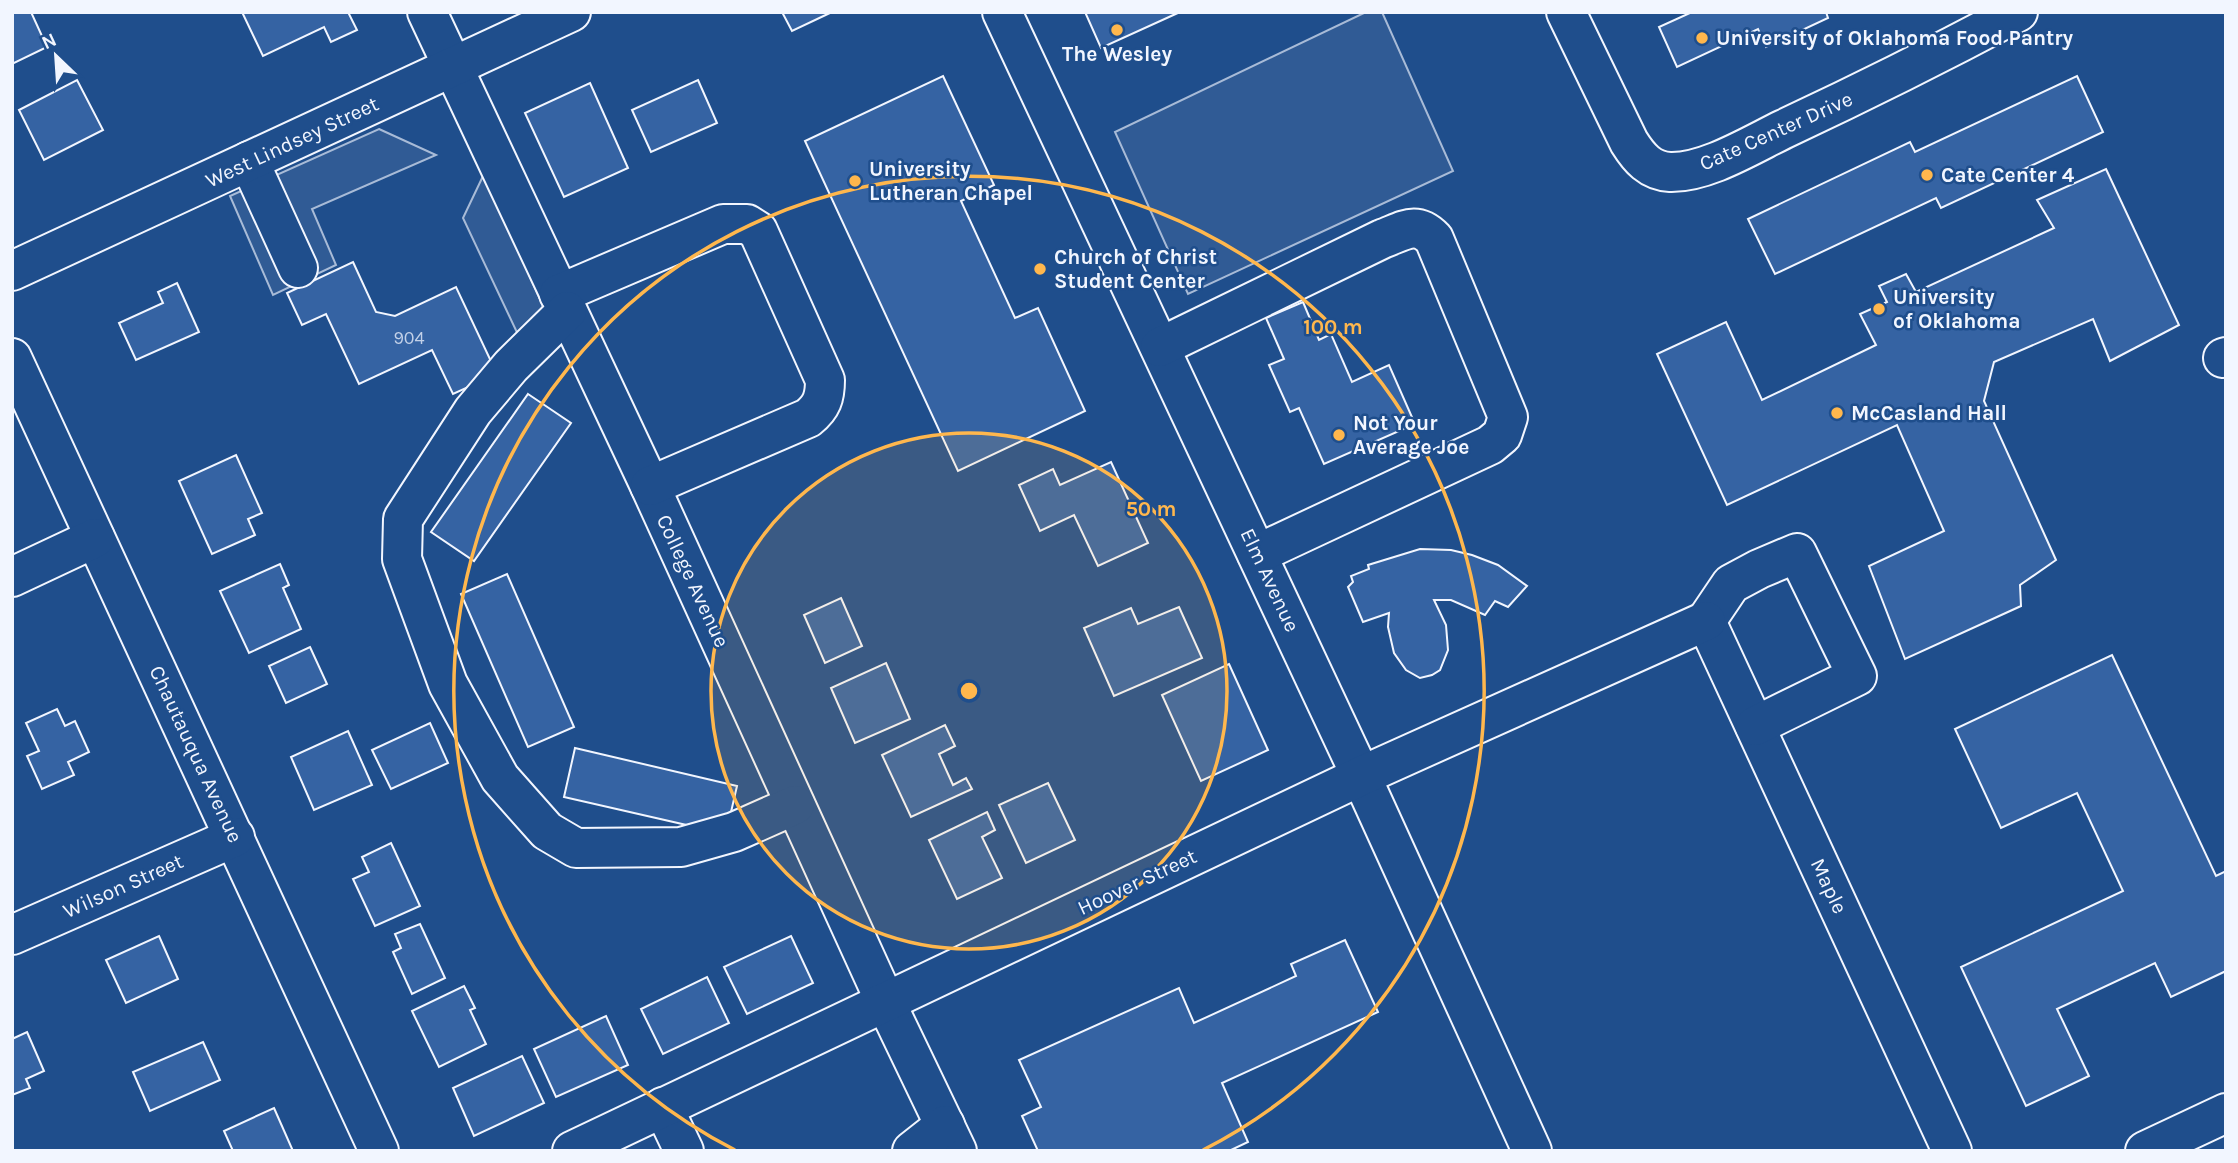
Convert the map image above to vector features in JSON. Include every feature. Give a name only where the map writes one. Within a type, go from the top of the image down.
[{"type":"street","name":"College Avenue","points":[[426,12],[650,486],[885,1001],[951,1138]]},
{"type":"street","name":"West Lindsey Street","points":[[12,271],[571,12]]},
{"type":"street","name":"Elm Avenue","points":[[1002,12],[1361,776],[1523,1148]]},
{"type":"street","name":"Cate Center Drive","points":[[1566,12],[1640,160],[1666,172],[1686,172],[1725,157],[1898,75],[2018,12]]},
{"type":"street","points":[[249,161],[299,268]]},
{"type":"street","points":[[650,486],[808,418],[818,410],[825,396],[825,380],[758,231],[747,224],[723,224],[563,302],[473,411],[403,519],[402,559],[448,684],[500,778],[547,831],[576,848],[681,846],[734,832],[795,805]]},
{"type":"street","points":[[1160,347],[1382,239],[1415,227],[1424,228],[1434,239],[1508,416],[1502,435],[1490,445],[1257,554]]},
{"type":"street","name":"Chautauqua Avenue","points":[[12,358],[379,1151]]},
{"type":"street","points":[[12,577],[95,538]]},
{"type":"street","points":[[1706,621],[1731,584],[1797,553],[1857,676],[1755,726]]},
{"type":"street","name":"Hoover Street","points":[[572,1151],[1361,776],[1706,621]]},
{"type":"street","name":"Maple","points":[[1706,621],[1952,1151]]},
{"type":"street","name":"Wilson Street","points":[[12,935],[235,837]]},
{"type":"street","points":[[663,1107],[684,1151]]},
{"type":"street","points":[[2145,1151],[2226,1114]]},
{"type":"street","points":[[912,1151],[951,1138]]},
{"type":"shaded area","points":[[1366,12],[1382,12],[1453,171],[1188,294],[1115,132]]},
{"type":"shaded area","points":[[379,129],[436,155],[312,209],[336,265],[273,295],[230,196]]},
{"type":"shaded area","points":[[484,174],[543,306],[521,341],[463,218]]},
{"type":"building","points":[[12,12],[31,12],[47,47],[12,64]]},
{"type":"building","points":[[242,12],[348,12],[357,30],[331,42],[324,27],[263,56]]},
{"type":"building","points":[[782,12],[832,12],[792,31]]},
{"type":"building","name":"The Wesley","points":[[1085,12],[1180,12],[1101,48]]},
{"type":"building","name":"University of Oklahoma Food Pantry","points":[[1692,12],[1826,12],[1828,18],[1766,47],[1758,29],[1677,67],[1659,27]]},
{"type":"building","points":[[943,76],[994,185],[961,201],[1015,318],[1038,308],[1085,411],[958,471],[805,141]]},
{"type":"building","name":"Cate Center 4","points":[[2077,76],[2103,132],[1941,208],[1936,198],[1775,274],[1748,219],[1910,142],[1915,152]]},
{"type":"building","points":[[77,80],[103,130],[44,160],[19,110]]},
{"type":"building","points":[[698,80],[717,123],[651,152],[632,110]]},
{"type":"building","points":[[590,83],[628,168],[564,197],[525,113]]},
{"type":"building","name":"McCasland Hall","points":[[2106,169],[2179,325],[2110,361],[2093,319],[1994,362],[1984,401],[2056,560],[2020,585],[2021,606],[1905,659],[1869,566],[1944,531],[1897,425],[1727,505],[1657,354],[1726,322],[1762,400],[1876,345],[1860,314],[1887,302],[1879,286],[1906,274],[1916,292],[2054,228],[2037,200]]},
{"type":"building","points":[[353,262],[376,312],[395,316],[456,287],[497,374],[453,394],[432,350],[359,384],[326,314],[302,325],[287,293]]},
{"type":"building","points":[[177,283],[199,332],[136,360],[119,323],[163,303],[158,292]]},
{"type":"building","points":[[1303,302],[1319,340],[1331,334],[1352,382],[1389,365],[1415,424],[1324,464],[1299,408],[1290,412],[1269,365],[1284,359],[1266,318]]},
{"type":"building","points":[[528,394],[571,423],[474,561],[431,532]]},
{"type":"building","points":[[236,455],[262,513],[248,519],[255,535],[212,554],[179,481]]},
{"type":"building","points":[[1111,462],[1148,543],[1098,566],[1074,515],[1040,531],[1019,485],[1053,469],[1060,485]]},
{"type":"building","points":[[1420,549],[1451,550],[1472,555],[1498,565],[1527,586],[1508,607],[1495,601],[1485,615],[1451,600],[1434,600],[1446,625],[1448,650],[1440,670],[1420,678],[1406,670],[1394,653],[1388,627],[1389,613],[1363,622],[1348,587],[1353,582],[1351,576],[1369,569],[1368,565]]},
{"type":"building","points":[[280,564],[289,585],[283,588],[301,629],[249,653],[220,591]]},
{"type":"building","points":[[507,574],[574,727],[528,747],[461,594]]},
{"type":"building","points":[[841,598],[862,646],[825,663],[804,615]]},
{"type":"building","points":[[1179,607],[1202,658],[1114,696],[1084,628],[1131,608],[1138,624]]},
{"type":"building","points":[[310,647],[327,684],[286,703],[269,666]]},
{"type":"building","points":[[2112,655],[2216,876],[2226,871],[2226,971],[2171,997],[2155,963],[2057,1009],[2089,1076],[2026,1106],[1961,967],[2123,891],[2077,793],[2001,828],[1955,729]]},
{"type":"building","points":[[886,663],[910,719],[855,743],[831,688]]},
{"type":"building","points":[[1229,664],[1268,750],[1201,781],[1162,695]]},
{"type":"building","points":[[57,709],[65,726],[75,721],[89,752],[68,762],[74,775],[42,789],[27,756],[39,751],[26,723]]},
{"type":"building","points":[[430,723],[448,763],[391,789],[372,750]]},
{"type":"building","points":[[945,725],[955,746],[939,754],[953,785],[966,778],[972,789],[911,817],[882,755]]},
{"type":"building","points":[[348,731],[372,785],[314,810],[291,757]]},
{"type":"building","points":[[575,748],[737,786],[726,834],[564,797]]},
{"type":"building","points":[[1048,783],[1075,840],[1026,863],[999,805]]},
{"type":"building","points":[[987,812],[995,830],[982,837],[1002,878],[957,899],[929,840]]},
{"type":"building","points":[[391,843],[420,906],[375,926],[353,879],[369,872],[362,857]]},
{"type":"building","points":[[420,924],[445,978],[412,994],[393,952],[401,948],[395,934]]},
{"type":"building","points":[[159,936],[178,979],[126,1003],[106,960]]},
{"type":"building","points":[[791,936],[813,983],[747,1014],[724,967]]},
{"type":"building","points":[[1345,940],[1378,1012],[1222,1083],[1248,1142],[1229,1151],[1038,1151],[1022,1116],[1041,1107],[1019,1060],[1179,988],[1194,1023],[1296,976],[1291,964]]},
{"type":"building","points":[[707,977],[729,1023],[663,1054],[641,1009]]},
{"type":"building","points":[[464,986],[475,1008],[470,1010],[486,1044],[439,1067],[412,1011]]},
{"type":"building","points":[[606,1016],[628,1065],[556,1097],[534,1049]]},
{"type":"building","points":[[27,1032],[44,1071],[26,1079],[30,1088],[12,1095],[12,1039]]},
{"type":"building","points":[[203,1042],[220,1080],[150,1111],[133,1072]]},
{"type":"building","points":[[522,1056],[544,1103],[474,1136],[453,1088]]},
{"type":"building","points":[[274,1108],[293,1151],[233,1151],[224,1131]]},
{"type":"place","name":"The Wesley","points":[[1117,30]]},
{"type":"place","name":"University of Oklahoma Food Pantry","points":[[1702,38]]},
{"type":"place","name":"Cate Center 4","points":[[1927,175]]},
{"type":"place","name":"University Lutheran Chapel","points":[[855,181]]},
{"type":"place","name":"Church of Christ Student Center","points":[[1040,269]]},
{"type":"place","name":"University of Oklahoma","points":[[1879,309]]},
{"type":"place","name":"McCasland Hall","points":[[1837,413]]},
{"type":"place","name":"Not Your Average Joe","points":[[1339,435]]}]
